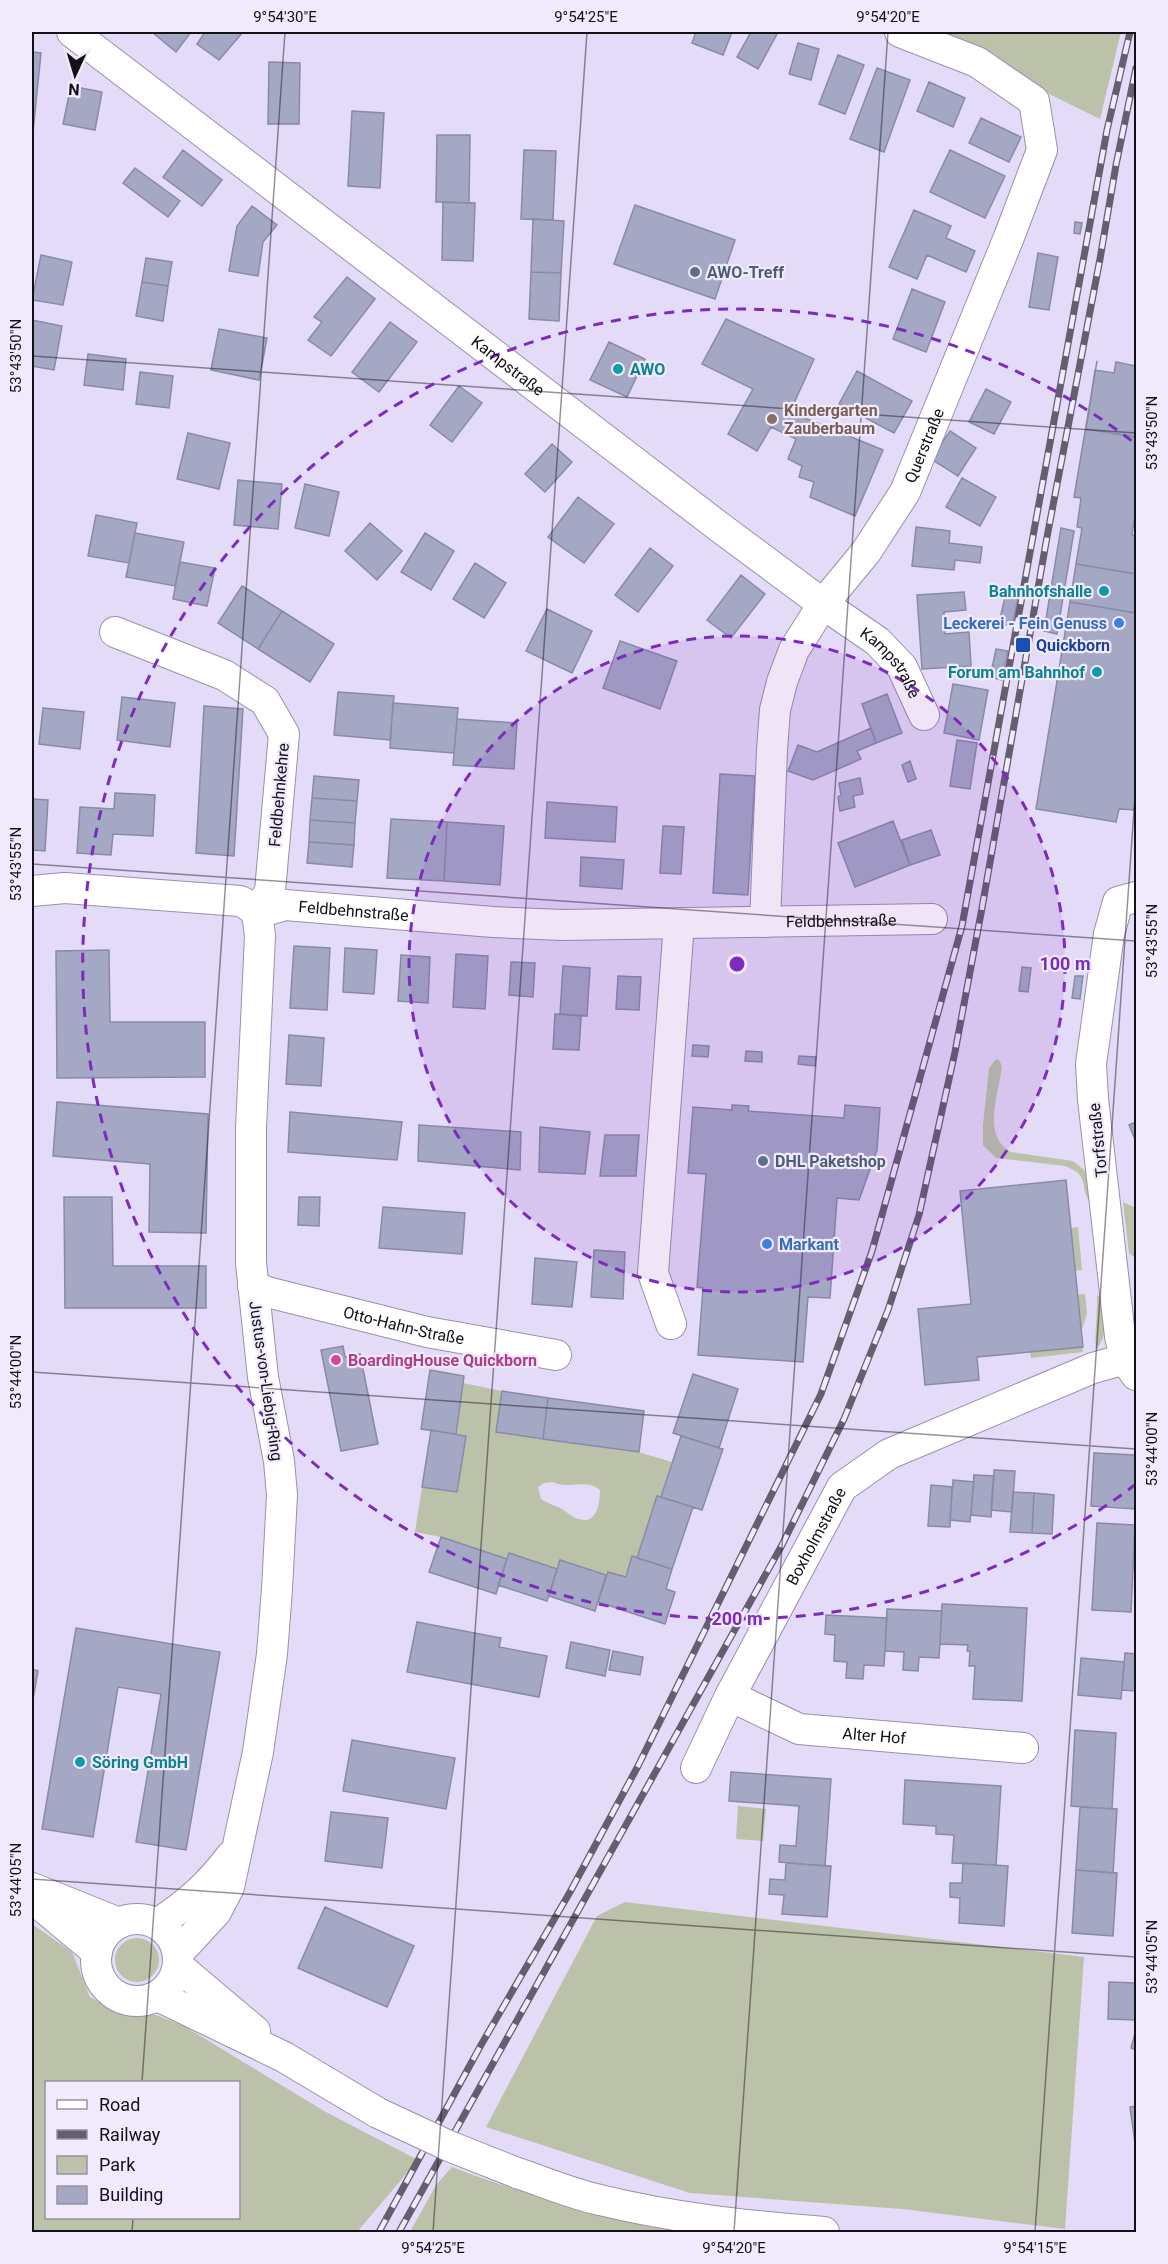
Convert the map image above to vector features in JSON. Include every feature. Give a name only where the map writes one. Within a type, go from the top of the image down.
[{"type":"street","name":"Kampstraße","points":[[72,32],[468,336],[823,604],[877,641],[902,667],[924,715]]},
{"type":"street","name":"Querstraße","points":[[765,922],[772,750],[775,710],[782,682],[794,650],[823,604],[866,552],[905,492],[1009,237],[1041,150],[1034,101],[977,62],[900,32]]},
{"type":"street","name":"Feldbehnkehre","points":[[115,632],[224,675],[265,701],[284,734],[270,891],[257,913]]},
{"type":"street","points":[[32,891],[65,888],[240,902],[248,905],[257,913]]},
{"type":"street","name":"Torfstraße","points":[[1127,899],[1109,934],[1091,1064],[1105,1210],[1131,1368]]},
{"type":"street","name":"Feldbehnstraße","points":[[257,913],[285,905],[493,922],[563,925],[932,919]]},
{"type":"street","name":"Justus-von-Liebig-Ring","points":[[178,1960],[220,1906],[229,1887],[258,1752],[270,1665],[282,1495],[279,1461],[263,1377],[253,1286],[251,1128],[260,936],[257,913]]},
{"type":"street","points":[[671,1324],[653,1273],[679,923]]},
{"type":"street","name":"Otto-Hahn-Straße","points":[[253,1286],[427,1332],[556,1355]]},
{"type":"street","name":"Boxholmstraße","points":[[696,1768],[730,1696],[842,1487],[889,1454],[1093,1368],[1131,1368]]},
{"type":"street","name":"Alter Hof","points":[[730,1696],[799,1729],[1023,1748]]},
{"type":"street","name":"Justus-von-Liebig-Ring","points":[[157,1924],[185,1906],[214,1879],[239,1846]]},
{"type":"street","points":[[32,1888],[118,1923]]},
{"type":"street","points":[[32,1898],[97,1952]]},
{"type":"street","points":[[138,1919],[157,1924],[168,1932],[175,1943],[178,1960],[173,1982],[158,1996],[139,2002],[125,2000],[112,1994],[102,1983],[97,1970],[97,1952],[100,1943],[108,1931],[118,1923],[138,1919]]},
{"type":"street","points":[[178,1960],[284,2057]]},
{"type":"street","points":[[158,1996],[284,2057],[378,2113],[449,2146],[517,2173],[598,2200],[676,2217],[824,2232]]},
{"type":"green space","points":[[932,32],[1121,32],[1100,119],[1037,88]]},
{"type":"green space","points":[[996,1059],[1002,1066],[994,1125],[1002,1145],[1011,1152],[1073,1161],[1084,1170],[1089,1178],[1090,1202],[1082,1178],[1073,1170],[1065,1166],[996,1158],[983,1145],[989,1068]]},
{"type":"green space","points":[[1123,1202],[1136,1208],[1136,1259],[1129,1253]]},
{"type":"green space","points":[[1078,1227],[1082,1270],[1075,1271],[1070,1228]]},
{"type":"green space","points":[[1085,1294],[1087,1314],[1081,1332],[1083,1352],[1031,1358],[1030,1352],[1077,1347],[1071,1295]]},
{"type":"green space","points":[[1097,1295],[1104,1300],[1106,1320],[1103,1338],[1096,1350],[1095,1336]]},
{"type":"green space","points":[[463,1383],[502,1391],[496,1432],[638,1452],[672,1462],[661,1497],[657,1496],[637,1558],[632,1557],[626,1577],[608,1572],[606,1575],[561,1561],[557,1569],[509,1553],[507,1559],[441,1537],[415,1532],[422,1487],[457,1492],[466,1436],[456,1434]],"holes":[[[544,1483],[583,1484],[600,1490],[594,1516],[585,1520],[577,1518],[541,1499],[538,1487]]]},
{"type":"green space","points":[[738,1806],[766,1809],[763,1841],[736,1839]]},
{"type":"green space","points":[[625,1902],[1084,1957],[1065,2229],[902,2209],[690,2193],[486,2127],[597,1916]]},
{"type":"green space","points":[[32,1924],[72,1952],[90,1997],[118,2012],[156,2015],[184,2026],[324,2111],[418,2160],[357,2232],[32,2232]]},
{"type":"green space","points":[[137,1938],[146,1939],[153,1944],[158,1951],[158,1969],[153,1976],[146,1981],[137,1982],[128,1981],[121,1976],[116,1969],[115,1960],[116,1951],[121,1944],[128,1939]]},
{"type":"green space","points":[[452,2167],[567,2205],[685,2232],[410,2232],[436,2185]]},
{"type":"building","points":[[152,32],[191,32],[176,52]]},
{"type":"building","points":[[205,32],[243,32],[219,60],[197,44]]},
{"type":"building","points":[[696,32],[732,32],[723,55],[692,43]]},
{"type":"building","points":[[751,32],[777,34],[758,69],[737,57]]},
{"type":"building","points":[[798,43],[819,49],[811,80],[789,74]]},
{"type":"building","points":[[32,52],[41,53],[33,132],[32,132]]},
{"type":"building","points":[[838,55],[864,65],[845,114],[819,104]]},
{"type":"building","points":[[269,62],[300,63],[299,124],[268,124]]},
{"type":"building","points":[[877,68],[910,80],[884,152],[850,139]]},
{"type":"building","points":[[929,82],[965,98],[953,127],[917,111]]},
{"type":"building","points":[[71,86],[102,92],[95,130],[63,124]]},
{"type":"building","points":[[352,111],[384,113],[380,188],[348,186]]},
{"type":"building","points":[[981,118],[1021,137],[1009,162],[969,143]]},
{"type":"building","points":[[437,135],[470,135],[469,203],[436,202]]},
{"type":"building","points":[[183,150],[222,180],[202,206],[163,177]]},
{"type":"building","points":[[524,150],[556,151],[553,220],[521,219]]},
{"type":"building","points":[[950,150],[1005,176],[985,218],[930,192]]},
{"type":"building","points":[[135,168],[180,201],[168,217],[123,183]]},
{"type":"building","points":[[443,202],[475,203],[473,261],[442,260]]},
{"type":"building","points":[[635,205],[735,240],[715,299],[614,264]]},
{"type":"building","points":[[252,206],[277,225],[263,242],[258,276],[229,271],[237,226]]},
{"type":"building","points":[[914,210],[951,226],[946,238],[975,251],[966,272],[927,255],[917,279],[889,267]]},
{"type":"building","points":[[533,219],[564,221],[561,273],[531,272]]},
{"type":"building","points":[[1075,222],[1082,223],[1080,234],[1074,233]]},
{"type":"building","points":[[1038,253],[1058,257],[1049,310],[1029,307]]},
{"type":"building","points":[[41,255],[72,262],[63,305],[32,300]]},
{"type":"building","points":[[146,258],[172,262],[168,286],[142,282]]},
{"type":"building","points":[[531,272],[561,273],[559,321],[529,319]]},
{"type":"building","points":[[347,277],[375,299],[331,356],[308,340],[322,322],[314,317]]},
{"type":"building","points":[[142,282],[168,286],[163,321],[136,316]]},
{"type":"building","points":[[912,289],[945,302],[926,352],[893,339]]},
{"type":"building","name":"Kindergarten Zauberbaum","points":[[726,319],[814,359],[790,412],[883,450],[855,516],[810,497],[814,482],[799,477],[802,466],[788,459],[796,439],[771,427],[757,451],[728,434],[753,389],[702,364]]},
{"type":"building","points":[[32,320],[62,326],[54,370],[32,366]]},
{"type":"building","points":[[390,322],[417,342],[379,392],[352,372]]},
{"type":"building","points":[[219,329],[267,338],[259,380],[211,370]]},
{"type":"building","name":"AWO","points":[[609,342],[645,359],[627,397],[590,380]]},
{"type":"building","points":[[88,354],[126,359],[123,390],[84,385]]},
{"type":"building","points":[[1097,361],[1086,429],[1136,437],[1136,508],[1132,535],[1136,536],[1136,574],[1076,564],[1082,528],[1077,527],[1081,498],[1074,497]]},
{"type":"building","points":[[1116,362],[1136,366],[1136,437],[1086,429],[1095,370],[1114,373]]},
{"type":"building","points":[[857,371],[912,401],[894,433],[839,404]]},
{"type":"building","points":[[140,372],[173,376],[169,408],[136,404]]},
{"type":"building","points":[[459,386],[482,403],[452,442],[430,425]]},
{"type":"building","points":[[986,389],[1011,402],[994,434],[969,422]]},
{"type":"building","points":[[950,431],[976,448],[958,476],[931,459]]},
{"type":"building","points":[[188,433],[230,443],[219,489],[177,479]]},
{"type":"building","points":[[552,444],[572,462],[545,492],[525,474]]},
{"type":"building","points":[[962,478],[996,497],[980,526],[946,507]]},
{"type":"building","points":[[238,480],[282,484],[278,529],[234,525]]},
{"type":"building","points":[[305,484],[339,492],[329,536],[295,528]]},
{"type":"building","points":[[578,497],[614,524],[584,563],[548,537]]},
{"type":"building","points":[[96,515],[137,523],[129,563],[88,556]]},
{"type":"building","points":[[370,523],[402,551],[377,580],[345,551]]},
{"type":"building","points":[[916,527],[950,531],[949,543],[982,547],[980,563],[955,560],[954,570],[912,566]]},
{"type":"building","points":[[1061,528],[1074,531],[1057,634],[1044,631]]},
{"type":"building","points":[[135,533],[184,542],[175,586],[126,577]]},
{"type":"building","points":[[425,533],[454,551],[431,590],[401,572]]},
{"type":"building","points":[[650,548],[673,566],[638,612],[615,595]]},
{"type":"building","points":[[180,562],[215,568],[207,606],[173,599]]},
{"type":"building","points":[[475,563],[506,583],[484,618],[453,599]]},
{"type":"building","name":"Bahnhofshalle","points":[[1076,564],[1136,574],[1136,613],[1070,602]]},
{"type":"building","points":[[741,575],[765,594],[731,638],[707,620]]},
{"type":"building","points":[[242,586],[282,611],[258,649],[218,623]]},
{"type":"building","points":[[964,592],[966,610],[944,612],[945,634],[969,632],[971,666],[922,669],[917,595]]},
{"type":"building","points":[[1005,597],[1018,599],[1012,626],[999,623]]},
{"type":"building","name":"Forum am Bahnhof","points":[[1070,602],[1136,613],[1136,810],[1119,809],[1116,822],[1036,809]]},
{"type":"building","points":[[547,609],[592,631],[572,673],[526,651]]},
{"type":"building","points":[[282,611],[334,644],[310,682],[258,649]]},
{"type":"building","points":[[620,641],[677,661],[660,709],[603,688]]},
{"type":"building","points":[[996,649],[1008,651],[1002,680],[990,677]]},
{"type":"building","points":[[953,684],[988,690],[979,740],[944,733]]},
{"type":"building","points":[[338,692],[394,696],[390,740],[334,735]]},
{"type":"building","points":[[887,694],[902,733],[876,743],[862,704]]},
{"type":"building","points":[[122,697],[175,703],[170,747],[117,740]]},
{"type":"building","points":[[393,703],[458,708],[454,753],[390,748]]},
{"type":"building","points":[[204,706],[243,709],[234,856],[196,853]]},
{"type":"building","points":[[43,708],[84,712],[80,749],[39,744]]},
{"type":"building","points":[[457,719],[517,723],[514,769],[453,765]]},
{"type":"building","points":[[871,728],[876,743],[857,751],[861,759],[813,780],[788,771],[798,745],[817,752]]},
{"type":"building","points":[[957,740],[977,743],[970,789],[950,786]]},
{"type":"building","points":[[910,761],[916,779],[908,782],[902,765]]},
{"type":"building","points":[[720,774],[755,776],[748,895],[713,893]]},
{"type":"building","points":[[314,776],[359,780],[357,801],[312,798]]},
{"type":"building","points":[[860,778],[863,794],[853,796],[855,807],[840,811],[839,783]]},
{"type":"building","points":[[115,793],[155,795],[153,836],[113,834],[111,855],[77,853],[80,807],[114,809]]},
{"type":"building","points":[[312,798],[357,801],[355,823],[310,820]]},
{"type":"building","points":[[32,799],[48,800],[45,851],[32,850]]},
{"type":"building","points":[[547,802],[617,807],[615,842],[545,838]]},
{"type":"building","points":[[391,819],[447,822],[444,881],[387,878]]},
{"type":"building","points":[[310,820],[355,823],[354,845],[309,842]]},
{"type":"building","points":[[893,821],[910,865],[855,887],[838,843]]},
{"type":"building","points":[[447,822],[504,826],[500,885],[444,881]]},
{"type":"building","points":[[663,826],[684,827],[681,874],[660,873]]},
{"type":"building","points":[[931,830],[940,855],[910,865],[902,840]]},
{"type":"building","points":[[309,842],[354,845],[352,867],[307,863]]},
{"type":"building","points":[[581,857],[624,860],[622,889],[580,886]]},
{"type":"building","points":[[294,946],[330,948],[327,1010],[290,1008]]},
{"type":"building","points":[[345,948],[377,950],[374,994],[343,992]]},
{"type":"building","points":[[109,950],[110,1022],[205,1022],[205,1077],[57,1078],[56,951]]},
{"type":"building","points":[[456,954],[488,956],[485,1009],[453,1007]]},
{"type":"building","points":[[401,955],[430,957],[428,1003],[398,1001]]},
{"type":"building","points":[[511,962],[535,963],[533,997],[509,995]]},
{"type":"building","points":[[563,966],[590,968],[587,1016],[560,1014]]},
{"type":"building","points":[[1022,967],[1031,968],[1028,992],[1019,991]]},
{"type":"building","points":[[618,976],[641,977],[639,1010],[616,1009]]},
{"type":"building","points":[[1075,976],[1083,976],[1080,999],[1072,998]]},
{"type":"building","points":[[555,1014],[581,1016],[579,1050],[553,1049]]},
{"type":"building","points":[[289,1035],[324,1038],[321,1086],[286,1084]]},
{"type":"building","points":[[693,1045],[709,1046],[708,1057],[692,1056]]},
{"type":"building","points":[[746,1051],[762,1052],[762,1062],[745,1061]]},
{"type":"building","points":[[799,1056],[816,1057],[815,1066],[798,1064]]},
{"type":"building","points":[[57,1102],[208,1114],[206,1233],[149,1232],[150,1164],[53,1156]]},
{"type":"building","name":"Markant","points":[[732,1105],[749,1106],[748,1111],[844,1118],[845,1105],[880,1108],[877,1150],[859,1200],[837,1198],[830,1298],[808,1297],[803,1362],[698,1355],[703,1288],[697,1287],[706,1174],[688,1173],[693,1107],[732,1110]]},
{"type":"building","points":[[290,1112],[402,1122],[397,1160],[288,1152]]},
{"type":"building","points":[[1136,1122],[1136,1142],[1129,1125]]},
{"type":"building","points":[[419,1125],[521,1132],[520,1170],[418,1161]]},
{"type":"building","points":[[540,1127],[590,1132],[585,1174],[539,1172]]},
{"type":"building","points":[[605,1135],[639,1135],[636,1176],[600,1176]]},
{"type":"building","points":[[1066,1180],[1083,1347],[977,1357],[979,1380],[925,1385],[918,1309],[971,1304],[960,1191]]},
{"type":"building","points":[[64,1197],[112,1197],[113,1266],[206,1266],[206,1308],[65,1308]]},
{"type":"building","points":[[299,1197],[320,1197],[319,1226],[298,1225]]},
{"type":"building","points":[[383,1207],[465,1213],[462,1254],[379,1248]]},
{"type":"building","points":[[594,1250],[625,1252],[623,1299],[591,1297]]},
{"type":"building","points":[[535,1258],[577,1262],[572,1307],[532,1304]]},
{"type":"building","points":[[343,1346],[345,1357],[360,1354],[378,1444],[341,1451],[321,1350]]},
{"type":"building","points":[[430,1370],[464,1376],[456,1434],[421,1429]]},
{"type":"building","points":[[693,1374],[738,1389],[719,1448],[673,1433]]},
{"type":"building","points":[[502,1391],[548,1398],[543,1439],[496,1432]]},
{"type":"building","points":[[548,1398],[644,1411],[639,1452],[543,1439]]},
{"type":"building","points":[[431,1430],[466,1436],[457,1492],[422,1487]]},
{"type":"building","points":[[681,1436],[723,1449],[702,1510],[661,1497]]},
{"type":"building","points":[[1094,1453],[1136,1455],[1136,1509],[1091,1506]]},
{"type":"building","points":[[994,1470],[1015,1471],[1012,1512],[991,1510]]},
{"type":"building","points":[[974,1475],[994,1476],[991,1517],[971,1515]]},
{"type":"building","points":[[953,1480],[974,1482],[970,1522],[950,1520]]},
{"type":"building","points":[[931,1485],[952,1487],[950,1527],[928,1526]]},
{"type":"building","points":[[1013,1492],[1034,1493],[1032,1533],[1010,1532]]},
{"type":"building","points":[[1034,1493],[1054,1495],[1052,1534],[1032,1533]]},
{"type":"building","points":[[657,1496],[693,1507],[672,1569],[637,1558]]},
{"type":"building","points":[[1097,1523],[1135,1525],[1131,1612],[1092,1610]]},
{"type":"building","points":[[441,1537],[507,1559],[496,1594],[429,1572]]},
{"type":"building","points":[[509,1553],[557,1569],[547,1601],[498,1585]]},
{"type":"building","points":[[632,1556],[672,1569],[666,1589],[675,1592],[665,1624],[598,1602],[608,1572],[626,1577]]},
{"type":"building","points":[[560,1560],[606,1575],[595,1611],[549,1596]]},
{"type":"building","points":[[942,1604],[1027,1608],[1022,1701],[973,1699],[975,1666],[969,1666],[968,1645],[940,1644]]},
{"type":"building","points":[[887,1609],[942,1611],[939,1658],[919,1657],[918,1671],[903,1670],[904,1652],[885,1651]]},
{"type":"building","points":[[826,1615],[887,1618],[884,1666],[864,1665],[863,1679],[846,1678],[847,1662],[834,1661],[835,1635],[825,1634]]},
{"type":"building","points":[[417,1622],[501,1638],[499,1647],[547,1656],[539,1697],[407,1672]]},
{"type":"building","name":"Söring GmbH","points":[[76,1628],[220,1652],[186,1850],[136,1842],[161,1694],[118,1687],[93,1837],[42,1829]]},
{"type":"building","points":[[571,1642],[610,1650],[605,1676],[566,1668]]},
{"type":"building","points":[[613,1651],[643,1657],[640,1675],[609,1670]]},
{"type":"building","points":[[1125,1653],[1136,1654],[1136,1691],[1122,1690]]},
{"type":"building","points":[[1081,1658],[1124,1662],[1121,1699],[1078,1695]]},
{"type":"building","points":[[32,1669],[38,1671],[32,1705]]},
{"type":"building","points":[[1075,1730],[1116,1733],[1112,1809],[1071,1806]]},
{"type":"building","points":[[352,1740],[455,1758],[446,1809],[343,1791]]},
{"type":"building","points":[[731,1772],[831,1779],[825,1866],[779,1862],[780,1845],[796,1846],[799,1806],[729,1801]]},
{"type":"building","points":[[905,1780],[1001,1786],[996,1865],[952,1863],[954,1835],[936,1834],[936,1826],[903,1824]]},
{"type":"building","points":[[1080,1807],[1117,1809],[1113,1873],[1076,1870]]},
{"type":"building","points":[[331,1812],[388,1818],[382,1868],[325,1861]]},
{"type":"building","points":[[786,1863],[831,1866],[827,1917],[782,1914],[784,1895],[769,1894],[770,1879],[785,1880]]},
{"type":"building","points":[[963,1863],[1008,1866],[1004,1926],[959,1923],[960,1898],[950,1897],[950,1883],[962,1883]]},
{"type":"building","points":[[1076,1870],[1117,1873],[1113,1936],[1072,1933]]},
{"type":"building","points":[[325,1907],[414,1946],[387,2007],[298,1968]]},
{"type":"building","points":[[1109,1982],[1136,1983],[1136,2020],[1108,2019]]},
{"type":"building","points":[[1136,2033],[1136,2050],[1131,2048]]},
{"type":"building","points":[[1136,2106],[1136,2143],[1135,2143],[1130,2107]]},
{"type":"railway","points":[[379,2232],[638,1766],[821,1394],[872,1251],[962,926],[1107,130],[1130,32]]},
{"type":"railway","points":[[399,2232],[782,1545],[844,1419],[888,1310],[919,1215],[955,1052],[1047,537],[1136,68]]},
{"type":"place","name":"AWO-Treff","points":[[695,272]]},
{"type":"place","name":"AWO","points":[[618,369]]},
{"type":"place","name":"Kindergarten Zauberbaum","points":[[772,419]]},
{"type":"place","name":"Bahnhofshalle","points":[[1104,591]]},
{"type":"place","name":"Leckerei - Fein Genuss","points":[[1119,623]]},
{"type":"place","name":"Quickborn","points":[[1023,645]]},
{"type":"place","name":"Forum am Bahnhof","points":[[1097,672]]},
{"type":"place","name":"DHL Paketshop","points":[[763,1161]]},
{"type":"place","name":"Markant","points":[[767,1244]]},
{"type":"place","name":"BoardingHouse Quickborn","points":[[336,1360]]},
{"type":"place","name":"Söring GmbH","points":[[80,1762]]}]
